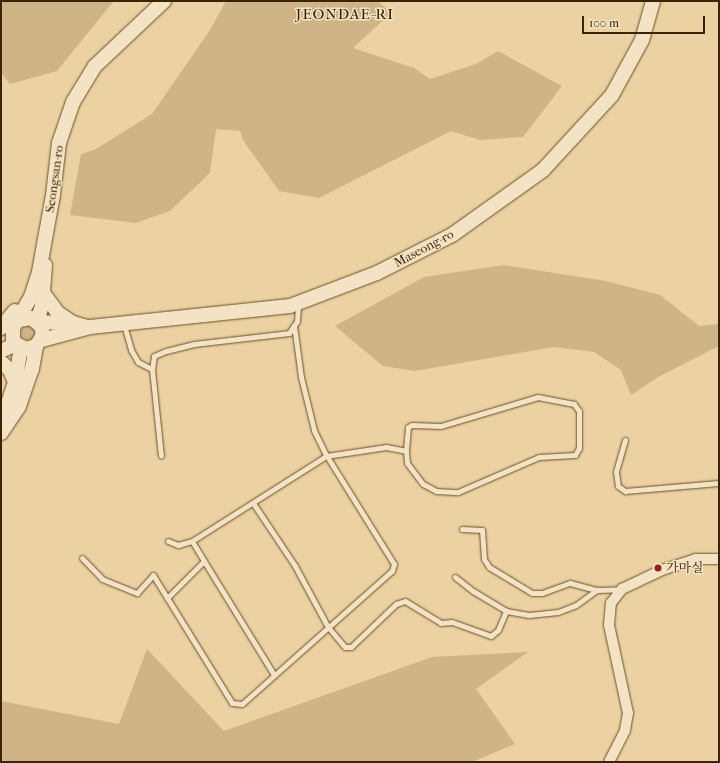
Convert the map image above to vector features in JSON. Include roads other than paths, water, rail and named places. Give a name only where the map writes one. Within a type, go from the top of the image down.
[{"type":"main road","name":"Seongsan-ro","points":[[45,250],[59,143],[73,102],[96,66],[164,1]]},
{"type":"main road","name":"Maseong-ro","points":[[39,343],[71,328],[123,324],[298,303],[377,273],[452,235],[543,170],[612,95],[642,40],[653,1]]},
{"type":"main road","points":[[1,336],[11,326],[31,297],[45,250]]},
{"type":"main road","points":[[1,433],[19,406],[32,369],[43,330],[37,321],[44,294],[45,250]]},
{"type":"main road","points":[[1,425],[15,382],[18,345],[11,326],[13,315],[39,272]]},
{"type":"main road","points":[[44,294],[71,328]]},
{"type":"main road","points":[[11,326],[25,318],[71,328]]},
{"type":"main road","points":[[32,369],[43,354],[71,328]]},
{"type":"main road","points":[[1,351],[18,345],[39,343]]},
{"type":"main road","points":[[1,362],[10,370],[15,382]]},
{"type":"street","points":[[609,762],[625,730],[628,714],[608,615],[611,603],[622,589],[662,570],[695,559],[719,559]]},
{"type":"lane","points":[[161,456],[152,369],[154,356],[166,351],[194,344],[289,333],[297,321],[298,303]]},
{"type":"lane","points":[[123,324],[131,350],[138,362],[152,369]]},
{"type":"lane","points":[[82,558],[102,579],[137,593],[153,575],[232,703],[242,704],[392,571],[394,564],[326,456],[314,430],[301,377],[294,325]]},
{"type":"lane","points":[[538,397],[574,404],[579,411],[579,448],[575,455],[539,457],[458,492],[436,491],[423,484],[407,463],[406,451],[408,427],[412,425],[441,426],[538,397]]},
{"type":"lane","points":[[625,440],[616,472],[618,486],[625,491],[719,483]]},
{"type":"lane","points":[[168,541],[178,545],[192,541],[326,456],[386,447],[406,451]]},
{"type":"lane","points":[[253,503],[295,566],[328,627],[345,647],[351,647],[396,604],[405,602],[440,623],[452,622],[491,636],[498,630],[506,611]]},
{"type":"lane","points":[[462,530],[482,530],[484,559],[489,567],[532,593],[542,593],[570,583],[597,590],[622,589]]},
{"type":"lane","points":[[192,541],[274,675]]},
{"type":"lane","points":[[167,598],[204,561]]},
{"type":"lane","points":[[455,577],[472,591],[506,611],[528,615],[558,612],[576,605],[597,590]]},
{"type":"place","name":"가마실","points":[[658,568]]},
{"type":"district","name":"JEONDAE-RI","points":[[345,15]]}]
